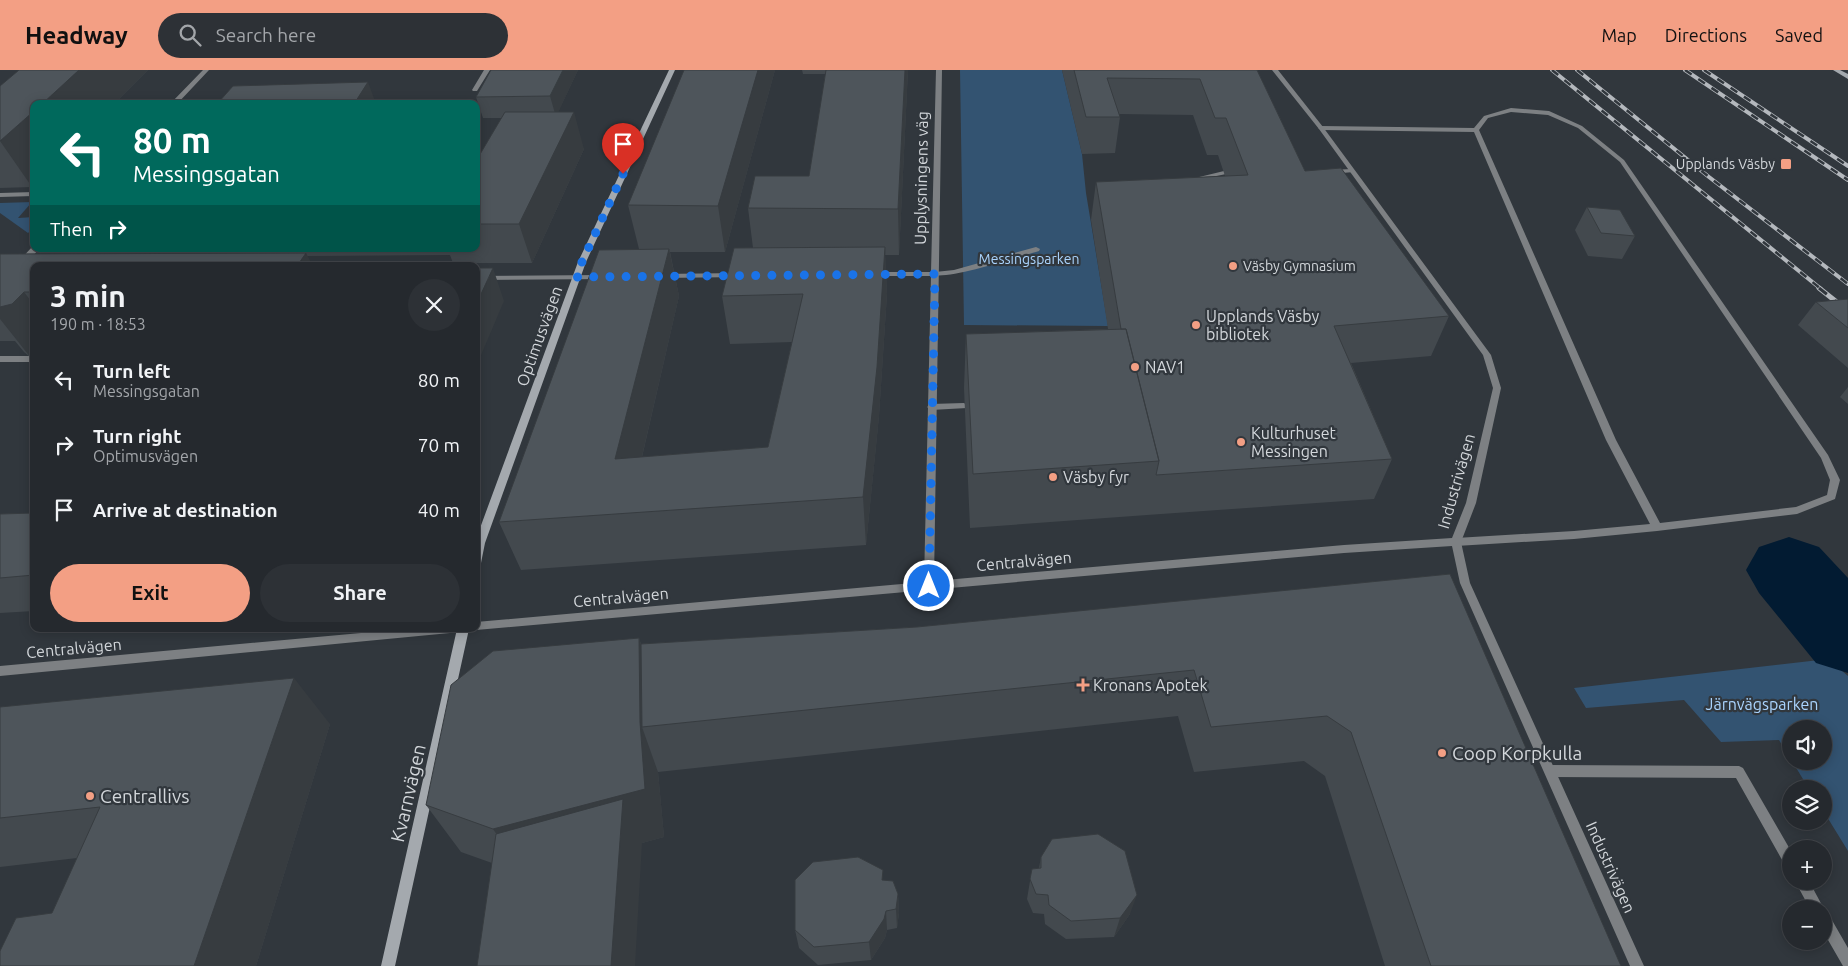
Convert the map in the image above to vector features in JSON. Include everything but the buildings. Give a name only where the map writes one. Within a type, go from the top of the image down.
[{"type":"street","points":[[177,100],[206,70]]},
{"type":"street","points":[[475,90],[487,70]]},
{"type":"street","name":"Optimusvägen","points":[[480,543],[582,262],[672,70]]},
{"type":"street","name":"Upplysningens väg","points":[[929,586],[939,70]]},
{"type":"street","name":"Industrivägen","points":[[1274,70],[1321,128],[1487,355],[1497,388],[1471,503],[1456,542],[1465,583],[1637,966]]},
{"type":"street","points":[[1836,70],[1848,77]]},
{"type":"street","name":"Centralvägen","points":[[480,626],[1344,549],[1574,535],[1796,510],[1832,497],[1835,480],[1825,457],[1622,161],[1580,126],[1549,113],[1511,110],[1486,116],[1476,130]]},
{"type":"street","points":[[1321,128],[1476,130],[1611,440],[1657,527]]},
{"type":"street","points":[[1325,172],[1352,172]]},
{"type":"street","points":[[1189,180],[1224,173]]},
{"type":"street","points":[[0,195],[30,194]]},
{"type":"street","points":[[866,274],[935,274],[955,272],[1036,249]]},
{"type":"street","points":[[14,271],[31,252]]},
{"type":"street","points":[[648,276],[747,275]]},
{"type":"street","points":[[480,278],[611,276]]},
{"type":"street","points":[[0,359],[30,359]]},
{"type":"street","points":[[931,407],[964,406]]},
{"type":"street","name":"Centralvägen","points":[[0,671],[418,632]]},
{"type":"street","name":"Kvarnvägen","points":[[388,966],[462,632]]},
{"type":"street","points":[[1551,771],[1739,772],[1782,847]]},
{"type":"street","points":[[1832,934],[1848,962]]},
{"type":"green space","name":"Messingsparken","points":[[960,70],[1062,70],[1082,154],[1086,193],[1108,326],[964,325]]},
{"type":"green space","points":[[30,202],[18,218],[30,217],[30,231],[28,233],[0,213],[0,203]]},
{"type":"green space","name":"Järnvägsparken","points":[[1828,659],[1848,676],[1848,851],[1832,825],[1832,780],[1804,780],[1797,770],[1832,770],[1832,720],[1782,720],[1782,745],[1779,740],[1721,742],[1684,700],[1586,708],[1574,688]]},
{"type":"waterway","points":[[1789,570],[1848,637]]},
{"type":"railway","points":[[1552,70],[1821,289]]},
{"type":"railway","points":[[1577,70],[1709,177],[1848,284]]},
{"type":"railway","points":[[1685,70],[1848,180]]},
{"type":"railway","points":[[1704,70],[1848,166]]},
{"type":"railway","points":[[1819,288],[1848,311]]},
{"type":"place","name":"Upplands Väsby","points":[[1786,164]]},
{"type":"place","name":"Väsby Gymnasium","points":[[1233,266]]},
{"type":"place","name":"Upplands Väsby bibliotek","points":[[1196,325]]},
{"type":"place","name":"NAV1","points":[[1135,367]]},
{"type":"place","name":"Kulturhuset Messingen","points":[[1241,442]]},
{"type":"place","name":"Väsby fyr","points":[[1053,477]]},
{"type":"place","name":"Kronans Apotek","points":[[1083,685]]},
{"type":"place","name":"Coop Korpkulla","points":[[1442,753]]},
{"type":"place","name":"Centrallivs","points":[[90,796]]},
{"type":"route","points":[[623,174],[582,262],[577,277],[935,274],[929,586]]}]
